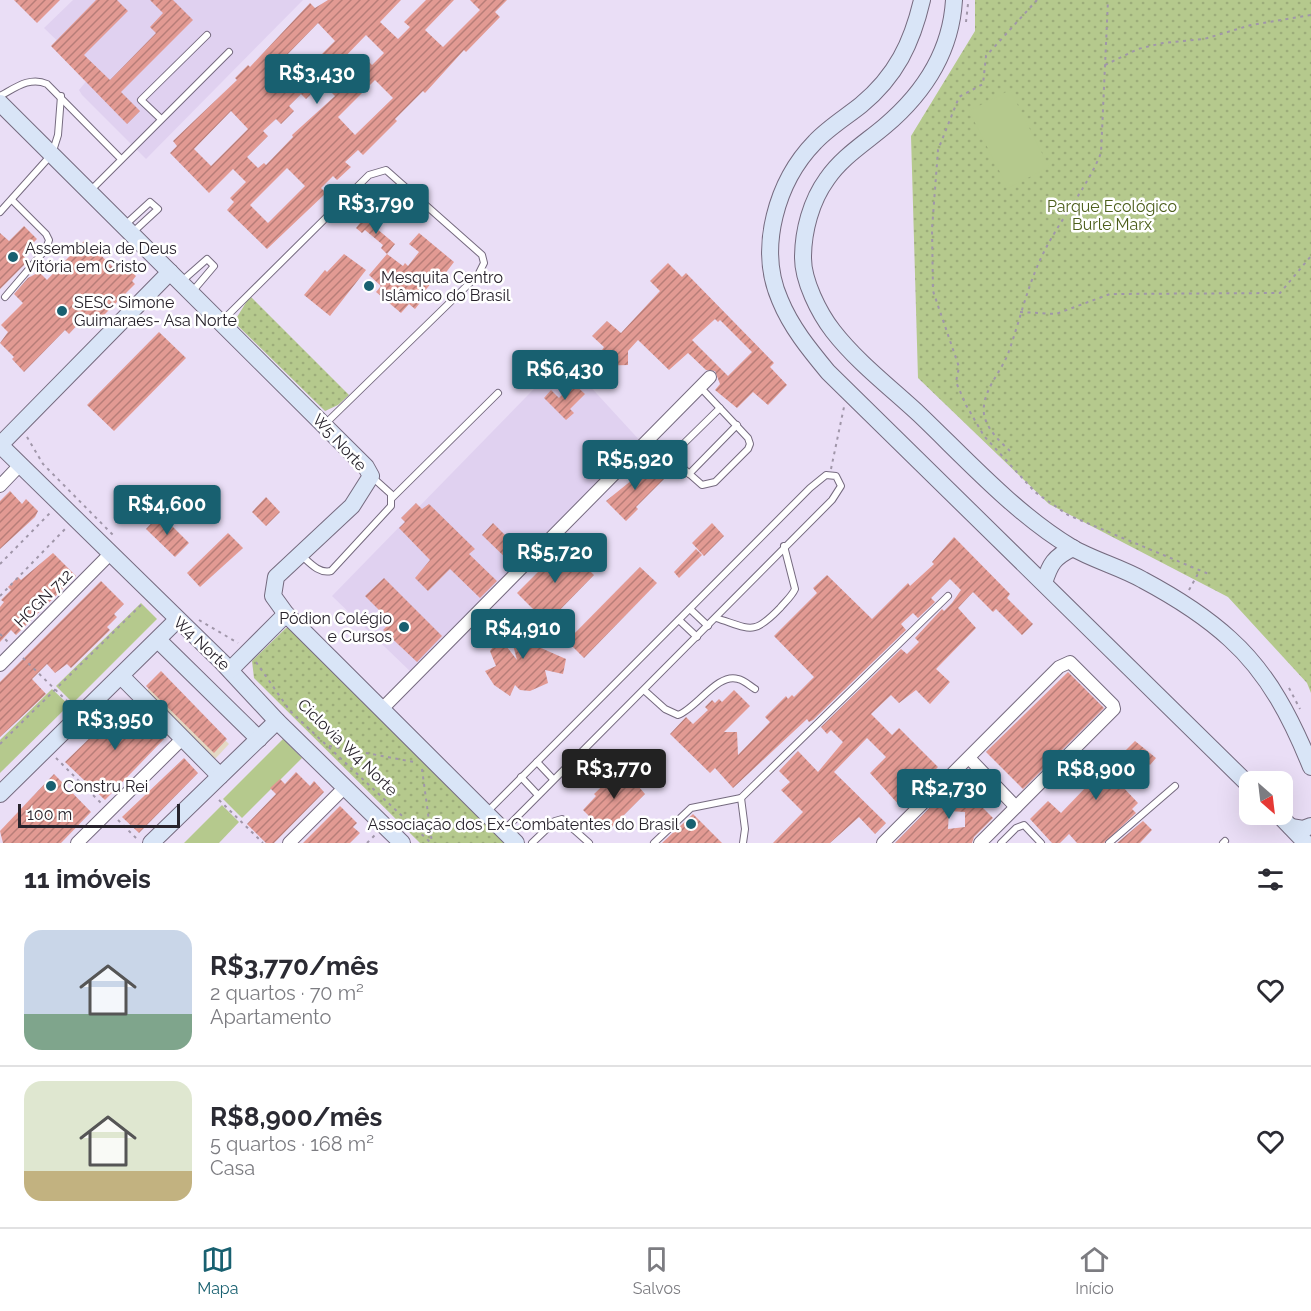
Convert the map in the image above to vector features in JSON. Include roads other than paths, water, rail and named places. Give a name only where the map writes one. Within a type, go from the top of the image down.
[{"type":"street","points":[[922,0],[914,33],[899,63],[863,103],[816,141],[796,165],[782,191],[773,220],[771,258],[778,297],[799,337],[828,372],[1239,775]]},
{"type":"street","points":[[954,0],[952,21],[940,60],[917,94],[887,124],[849,154],[826,179],[812,207],[804,231],[802,262],[821,313],[848,347],[988,480],[1047,531],[1072,548],[1142,579],[1181,603],[1231,639],[1260,670],[1297,732],[1311,767]]},
{"type":"street","name":"W5 Norte","points":[[0,104],[366,467],[371,476],[352,506],[276,577],[272,588],[273,596],[286,614],[516,843]]},
{"type":"street","points":[[0,445],[19,424],[180,282]]},
{"type":"street","points":[[382,709],[710,377]]},
{"type":"street","name":"W4 Norte","points":[[0,445],[114,547],[184,618],[278,721],[402,843]]},
{"type":"street","points":[[0,486],[20,465]]},
{"type":"street","name":"HCGN 712","points":[[0,665],[114,547]]},
{"type":"street","points":[[1044,583],[1050,563],[1056,555],[1072,548]]},
{"type":"street","points":[[230,670],[286,614]]},
{"type":"street","points":[[0,794],[158,640],[184,618]]},
{"type":"street","points":[[158,640],[259,739]]},
{"type":"street","points":[[883,843],[1068,661],[1113,705],[1113,711],[980,843]]},
{"type":"street","points":[[121,676],[181,740],[220,776]]},
{"type":"street","points":[[150,843],[278,721]]},
{"type":"street","points":[[77,843],[181,740]]},
{"type":"street","points":[[969,758],[1016,807]]},
{"type":"street","points":[[289,843],[345,787]]},
{"type":"street","points":[[1291,827],[1303,829],[1311,826]]},
{"type":"street","points":[[1291,827],[1306,843]]},
{"type":"lane","points":[[161,119],[141,100],[207,36]]},
{"type":"lane","points":[[90,191],[229,52]]},
{"type":"lane","points":[[0,96],[35,80],[47,84],[121,159]]},
{"type":"lane","points":[[0,213],[52,154],[58,135],[61,96]]},
{"type":"lane","points":[[221,322],[369,175],[377,171],[386,170],[482,255],[483,263],[478,275],[325,424]]},
{"type":"lane","points":[[5,297],[46,249],[49,240],[46,234],[12,201]]},
{"type":"lane","points":[[150,202],[158,209],[128,229],[150,202]]},
{"type":"lane","points":[[207,259],[214,266],[180,282],[207,259]]},
{"type":"lane","points":[[650,440],[702,485],[709,485],[748,449],[748,438],[700,388]]},
{"type":"lane","points":[[392,498],[498,393]]},
{"type":"lane","points":[[670,457],[720,408]]},
{"type":"lane","points":[[689,474],[737,425]]},
{"type":"lane","points":[[486,813],[810,488],[830,474],[839,481],[839,492],[645,691],[537,794],[504,831]]},
{"type":"lane","points":[[300,555],[316,568],[325,572],[331,571],[391,506],[391,494],[371,476]]},
{"type":"lane","points":[[716,618],[749,628],[757,628],[766,622],[795,589],[784,546]]},
{"type":"lane","points":[[654,843],[691,808],[741,798],[948,596]]},
{"type":"lane","points":[[690,609],[708,626]]},
{"type":"lane","points":[[679,620],[697,637]]},
{"type":"lane","points":[[645,691],[665,710],[678,715],[688,710],[718,684],[730,678],[739,679],[755,689]]},
{"type":"lane","points":[[537,762],[553,779]]},
{"type":"lane","points":[[521,777],[537,794]]},
{"type":"lane","points":[[1108,843],[1175,786]]},
{"type":"lane","points":[[741,798],[745,829],[743,843]]},
{"type":"lane","points":[[532,843],[555,821],[562,819],[589,843]]},
{"type":"lane","points":[[1001,843],[1016,828],[1024,825],[1040,843]]},
{"type":"place","name":"Assembleia de Deus Vitória em Cristo","points":[[13,257]]},
{"type":"place","name":"Mesquita Centro Islâmico do Brasil","points":[[369,286]]},
{"type":"place","name":"SESC Simone Guimaraes- Asa Norte","points":[[62,311]]},
{"type":"place","name":"Pódion Colégio e Cursos","points":[[404,627]]},
{"type":"place","name":"Constru Rei","points":[[51,786]]},
{"type":"place","name":"Associação dos Ex-Combatentes do Brasil","points":[[691,824]]},
{"type":"park label","name":"Parque Ecológico Burle Marx","points":[[1112,215]]}]
